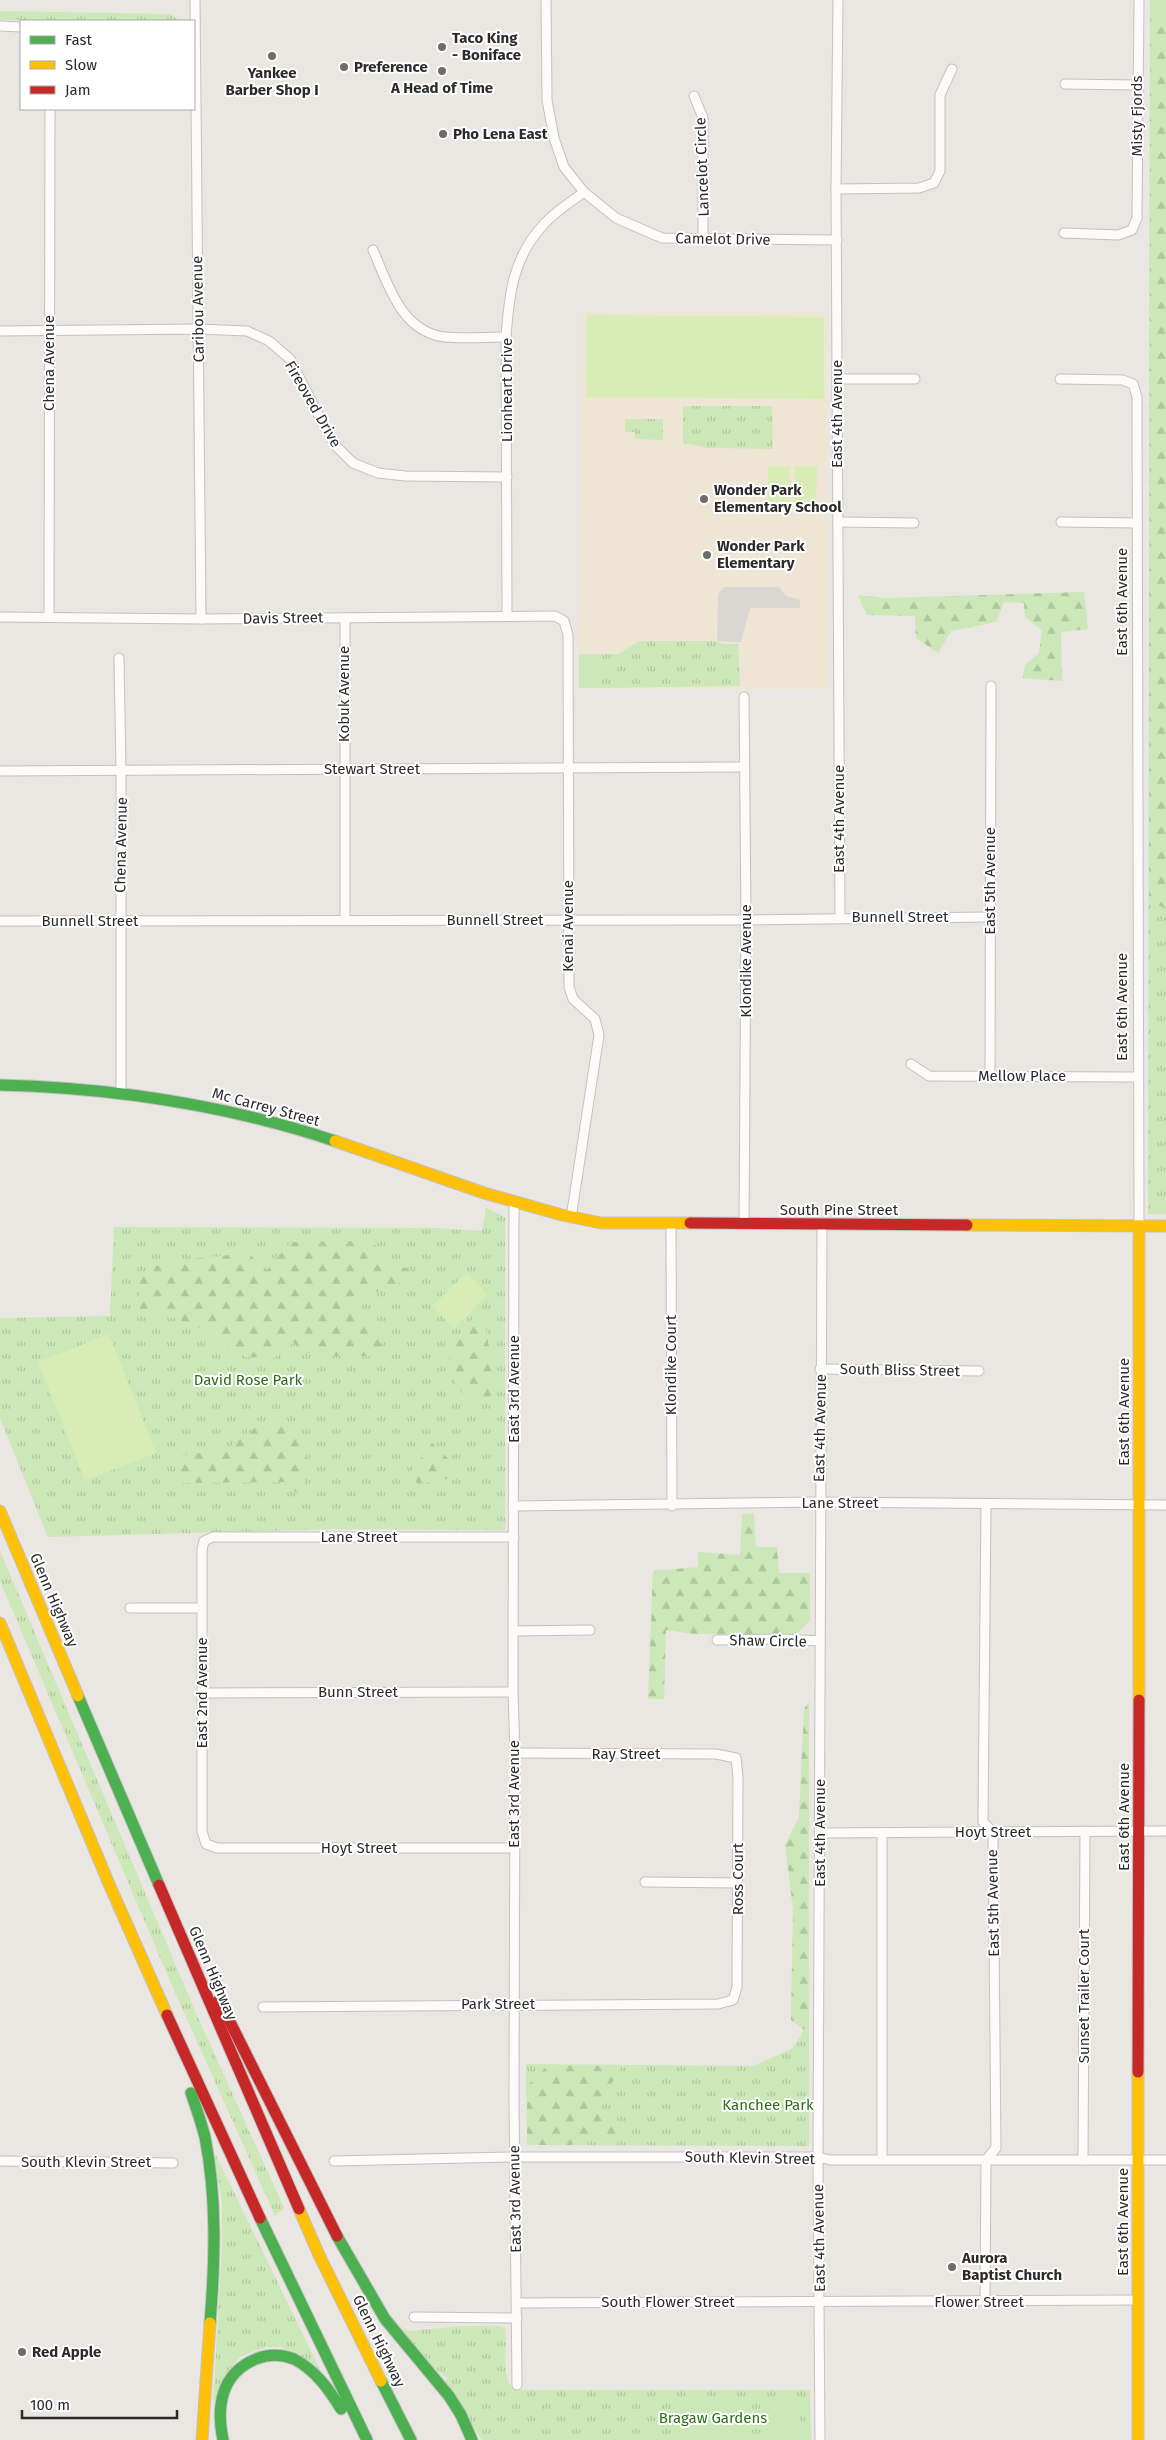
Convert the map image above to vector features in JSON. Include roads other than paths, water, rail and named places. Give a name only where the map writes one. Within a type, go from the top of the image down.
[{"type":"main road","name":"Mc Carrey Street","points":[[0,1085],[121,1093],[213,1107],[296,1129],[514,1202]]},
{"type":"main road","name":"South Pine Street","points":[[514,1202],[571,1218],[601,1223],[822,1226],[1166,1226]]},
{"type":"main road","name":"East 6th Avenue","points":[[1138,2440],[1139,1226]]},
{"type":"main road","name":"Glenn Highway","points":[[0,1511],[320,2255],[411,2440]]},
{"type":"main road","points":[[0,1623],[109,1884],[197,2107],[207,2149],[213,2196],[214,2257],[205,2359],[202,2440]]},
{"type":"main road","points":[[109,1884],[249,2197],[367,2440]]},
{"type":"main road","points":[[167,1903],[211,1984],[343,2248],[385,2319],[457,2409],[472,2440]]},
{"type":"main road","points":[[223,2440],[220,2422],[220,2402],[230,2377],[254,2360],[277,2355],[294,2360],[322,2382],[343,2412],[358,2440]]},
{"type":"street","name":"Caribou Avenue","points":[[195,0],[195,20]]},
{"type":"street","name":"Camelot Drive","points":[[546,0],[547,100],[554,138],[564,167],[584,192],[616,218],[662,238],[837,240]]},
{"type":"street","name":"East 4th Avenue","points":[[838,0],[836,189],[840,918]]},
{"type":"street","name":"Misty Fjords","points":[[1064,233],[1118,235],[1132,230],[1137,218],[1139,0]]},
{"type":"street","points":[[0,26],[20,27]]},
{"type":"street","points":[[836,189],[919,188],[934,183],[940,171],[940,95],[952,69]]},
{"type":"street","points":[[1065,84],[1137,85]]},
{"type":"street","name":"Lancelot Circle","points":[[694,96],[703,118],[704,239]]},
{"type":"street","name":"Chena Avenue","points":[[49,617],[50,110]]},
{"type":"street","name":"Caribou Avenue","points":[[195,110],[201,619]]},
{"type":"street","name":"Lionheart Drive","points":[[507,616],[506,337],[509,294],[517,267],[528,243],[545,223],[584,192]]},
{"type":"street","points":[[373,250],[396,302],[406,316],[421,330],[444,337],[506,337]]},
{"type":"street","name":"Fireoved Drive","points":[[0,331],[198,329],[247,331],[269,341],[290,359],[337,447],[353,463],[378,473],[406,476],[507,477]]},
{"type":"street","points":[[837,379],[915,379]]},
{"type":"street","name":"East 6th Avenue","points":[[1060,379],[1123,380],[1133,384],[1137,397],[1137,1077],[1139,1226]]},
{"type":"street","points":[[838,522],[914,523]]},
{"type":"street","points":[[1060,522],[1137,523]]},
{"type":"street","name":"Davis Street","points":[[0,617],[201,619],[554,616],[564,621]]},
{"type":"street","name":"Kobuk Avenue","points":[[345,618],[345,920]]},
{"type":"street","name":"Kenai Avenue","points":[[564,621],[568,635],[568,987],[573,1000],[595,1019],[599,1035],[571,1218]]},
{"type":"street","name":"Chena Avenue","points":[[119,658],[121,1093]]},
{"type":"street","name":"East 5th Avenue","points":[[990,1076],[991,686]]},
{"type":"street","name":"Klondike Avenue","points":[[744,697],[743,767],[746,920],[744,1224]]},
{"type":"street","name":"Stewart Street","points":[[0,771],[743,767]]},
{"type":"street","name":"Bunnell Street","points":[[0,921],[746,920],[989,917]]},
{"type":"street","name":"Mellow Place","points":[[911,1064],[929,1076],[1137,1077]]},
{"type":"street","name":"East 3rd Avenue","points":[[514,1202],[513,1692],[515,1753],[517,2385]]},
{"type":"street","name":"Klondike Court","points":[[671,1225],[672,1506]]},
{"type":"street","name":"East 4th Avenue","points":[[820,2440],[818,2157],[820,1833],[819,1502],[822,1226]]},
{"type":"street","name":"South Bliss Street","points":[[820,1369],[979,1371]]},
{"type":"street","name":"Lane Street","points":[[513,1506],[672,1506],[819,1502],[1166,1505]]},
{"type":"street","name":"East 5th Avenue","points":[[985,2302],[986,2160],[996,2148],[993,1832],[983,1822],[986,1504]]},
{"type":"street","name":"Lane Street","points":[[204,1541],[213,1537],[514,1537]]},
{"type":"street","name":"East 2nd Avenue","points":[[204,1541],[202,1550],[201,1608],[203,1693],[202,1831],[206,1844]]},
{"type":"street","points":[[130,1608],[201,1608]]},
{"type":"street","points":[[514,1631],[590,1630]]},
{"type":"street","name":"Shaw Circle","points":[[717,1640],[782,1639],[820,1641]]},
{"type":"street","name":"Bunn Street","points":[[203,1693],[513,1692]]},
{"type":"street","name":"Ray Street","points":[[515,1753],[716,1754],[736,1758]]},
{"type":"street","name":"Ross Court","points":[[733,2000],[737,1987],[738,1777],[736,1758]]},
{"type":"street","name":"Sunset Trailer Court","points":[[1084,2160],[1085,1831]]},
{"type":"street","name":"Hoyt Street","points":[[820,1833],[1166,1831]]},
{"type":"street","points":[[882,1832],[882,2159]]},
{"type":"street","name":"Hoyt Street","points":[[206,1844],[217,1848],[514,1848]]},
{"type":"street","points":[[645,1882],[738,1883]]},
{"type":"street","name":"Park Street","points":[[263,2007],[718,2004],[733,2000]]},
{"type":"street","name":"South Klevin Street","points":[[334,2161],[515,2156],[818,2157],[830,2160],[1166,2160]]},
{"type":"street","name":"South Klevin Street","points":[[0,2161],[173,2163]]},
{"type":"street","name":"Flower Street","points":[[820,2302],[1138,2300]]},
{"type":"street","name":"South Flower Street","points":[[517,2303],[820,2302]]},
{"type":"street","points":[[414,2317],[517,2318]]},
{"type":"place","name":"Taco King - Boniface","points":[[442,47]]},
{"type":"place","name":"Yankee Barber Shop I","points":[[272,56]]},
{"type":"place","name":"Preference","points":[[344,67]]},
{"type":"place","name":"A Head of Time","points":[[442,71]]},
{"type":"place","name":"Pho Lena East","points":[[443,134]]},
{"type":"place","name":"Wonder Park Elementary School","points":[[704,499]]},
{"type":"place","name":"Wonder Park Elementary","points":[[707,555]]},
{"type":"place","name":"Aurora Baptist Church","points":[[952,2267]]},
{"type":"place","name":"Red Apple","points":[[22,2352]]},
{"type":"park label","name":"David Rose Park","points":[[248,1380]]},
{"type":"park label","name":"Kanchee Park","points":[[768,2105]]},
{"type":"park label","name":"Bragaw Gardens","points":[[713,2418]]}]
